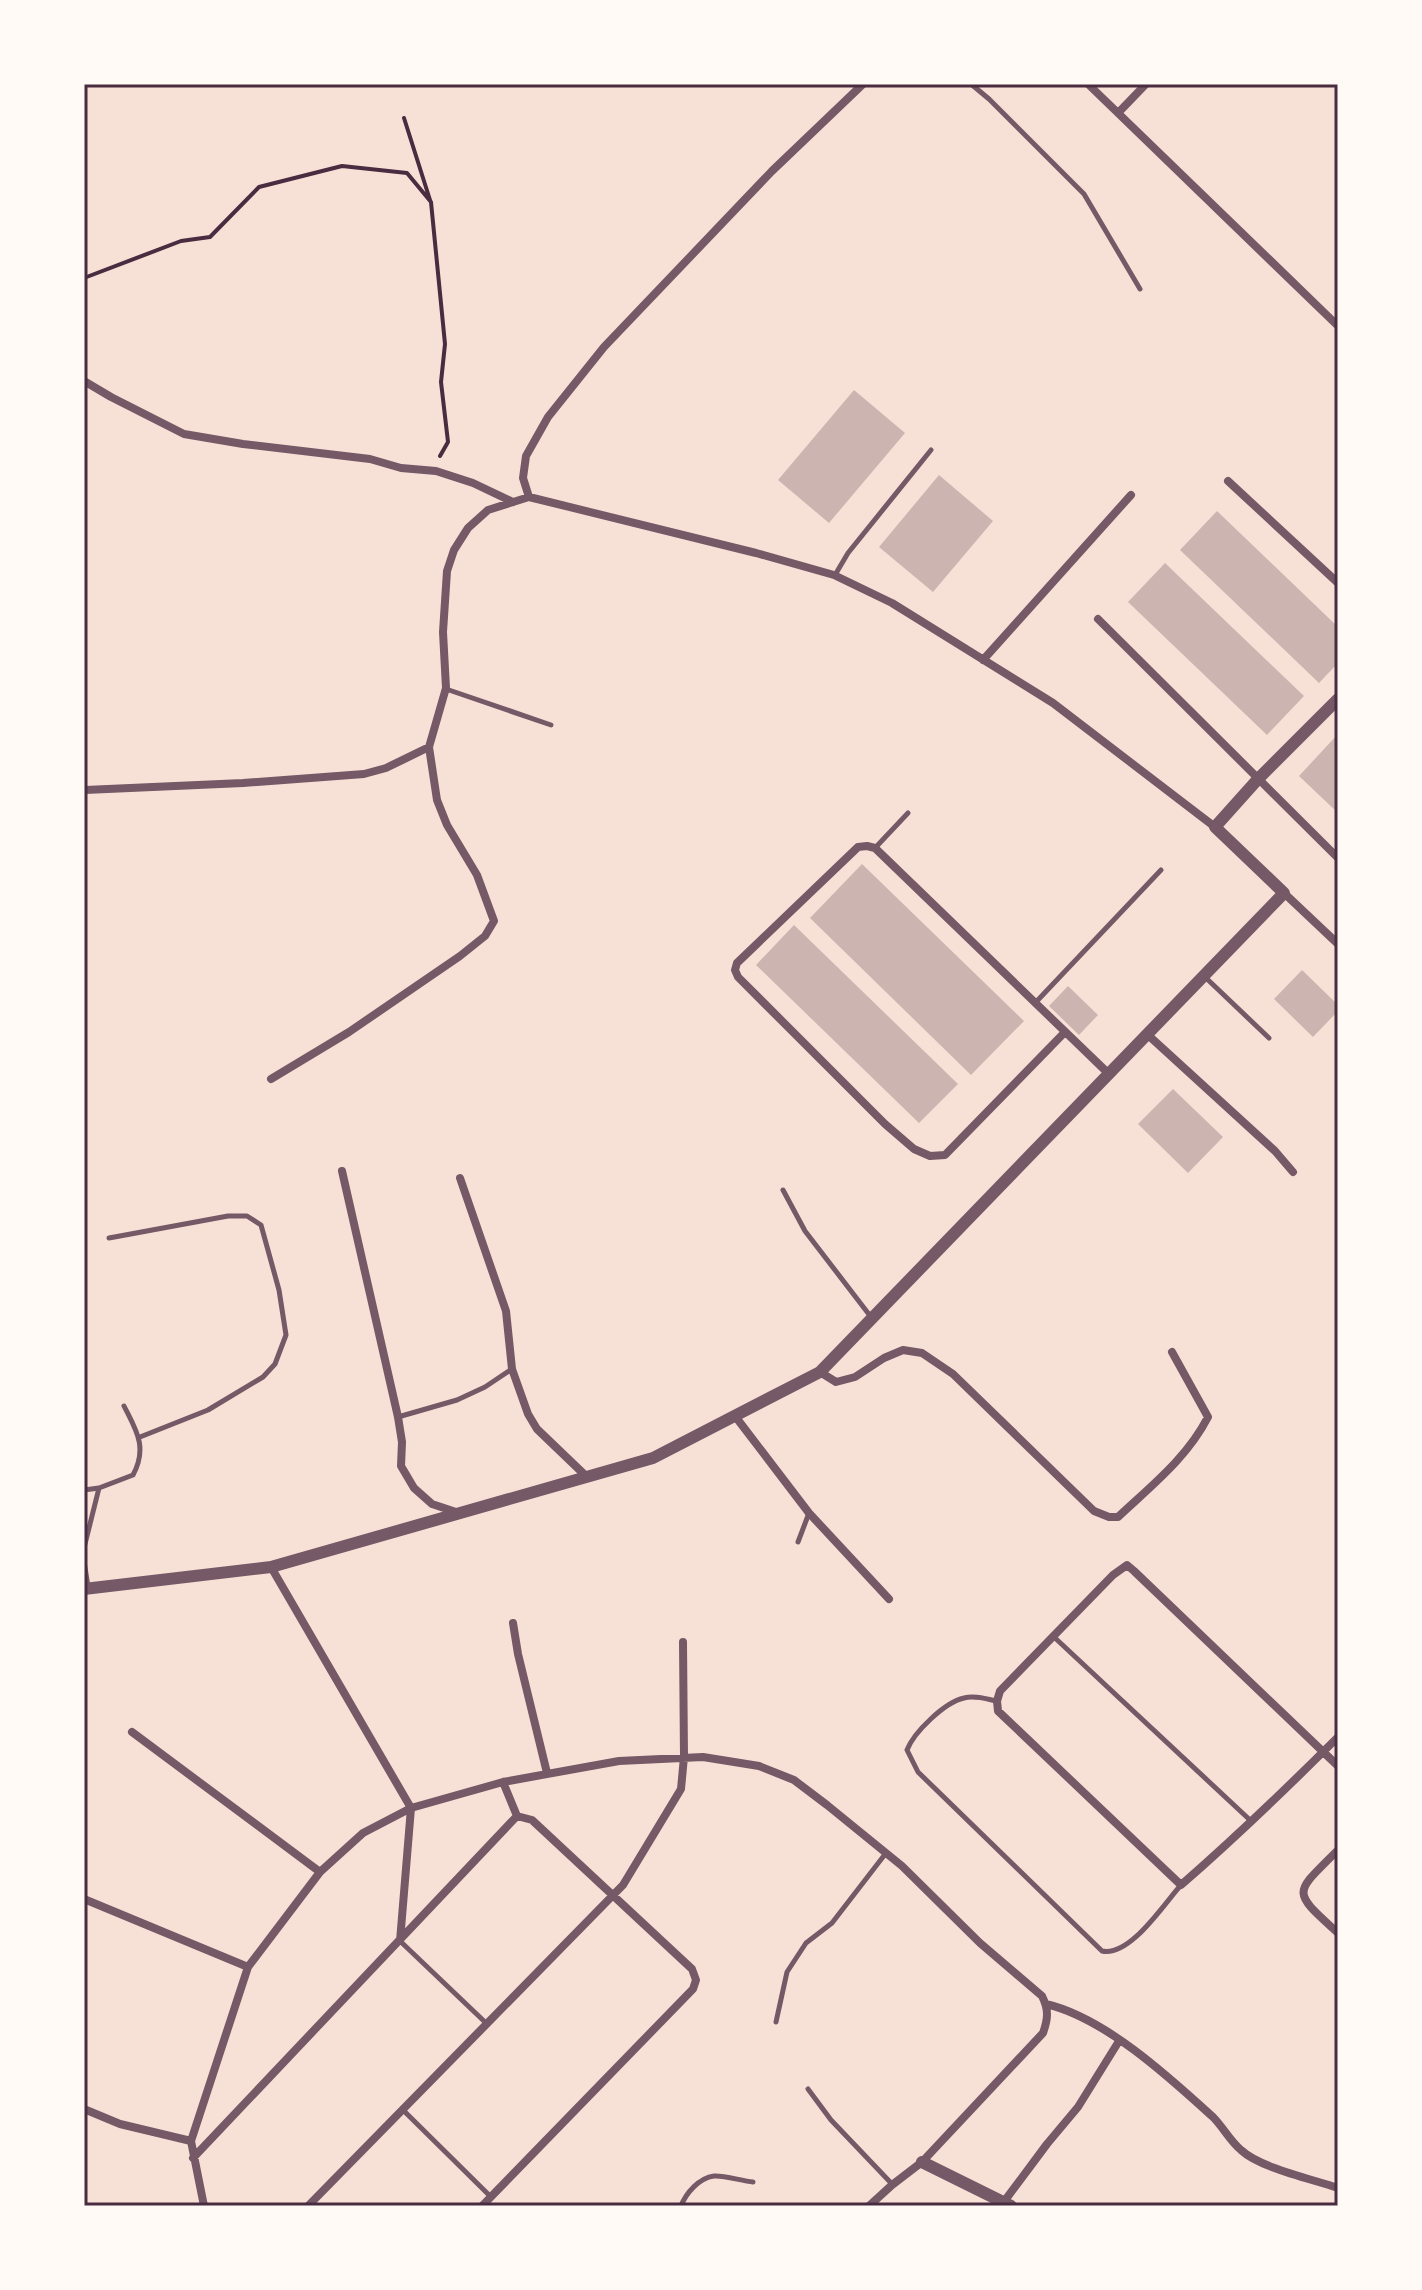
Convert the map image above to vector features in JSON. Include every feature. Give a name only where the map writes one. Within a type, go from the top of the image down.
[{"type":"street","points":[[529,497],[523,478],[526,456],[548,417],[604,347],[772,171],[863,84]]},
{"type":"street","points":[[1088,84],[1338,326]]},
{"type":"street","points":[[1118,113],[1146,84]]},
{"type":"street","points":[[84,381],[184,434],[370,459],[401,468],[425,470],[473,483],[513,502]]},
{"type":"street","points":[[1228,481],[1338,583]]},
{"type":"street","points":[[983,660],[1131,495]]},
{"type":"street","points":[[271,1079],[349,1032],[460,956],[485,936],[494,921],[477,875],[447,825],[437,800],[429,747],[446,688],[443,632],[447,571],[454,550],[468,528],[488,510],[529,497],[834,575],[892,603],[1053,703],[1215,827],[1338,944]]},
{"type":"street","points":[[1098,619],[1338,858]]},
{"type":"street","points":[[1215,827],[1338,699]]},
{"type":"street","points":[[85,790],[364,774],[386,768],[429,747]]},
{"type":"street","points":[[1065,1032],[945,1155],[930,1156],[914,1149],[885,1124],[738,977],[735,970],[737,963],[858,847],[875,848],[1110,1075]]},
{"type":"street","points":[[86,1589],[271,1567],[653,1458],[820,1372],[1284,893]]},
{"type":"street","points":[[1148,1035],[1275,1151],[1293,1172]]},
{"type":"street","points":[[342,1171],[398,1417],[402,1442],[401,1466],[414,1488],[432,1504],[460,1513]]},
{"type":"street","points":[[460,1178],[506,1311],[512,1369],[528,1414],[537,1429],[587,1477]]},
{"type":"street","points":[[820,1372],[836,1382],[855,1377],[903,1350],[922,1353],[953,1374],[1094,1511],[1118,1517],[1176,1463],[1208,1417],[1172,1352]]},
{"type":"street","points":[[735,1416],[809,1513],[889,1599]]},
{"type":"street","points":[[1338,1737],[1323,1752],[1251,1821],[1223,1849],[1181,1885],[998,1711],[997,1701],[1000,1691],[1113,1575],[1127,1565],[1323,1752],[1338,1766]]},
{"type":"street","points":[[271,1567],[411,1808],[400,1941]]},
{"type":"street","points":[[513,1623],[547,1773]]},
{"type":"street","points":[[308,2206],[623,1885],[681,1789],[684,1757],[683,1642]]},
{"type":"street","points":[[132,1732],[320,1872]]},
{"type":"street","points":[[204,2206],[191,2141],[248,1967],[320,1872],[363,1833],[411,1808],[547,1773],[619,1761],[684,1757],[733,1760],[794,1780],[902,1866],[980,1943],[1042,1996],[1046,2004],[1049,2018],[1043,2033],[922,2162],[869,2206]]},
{"type":"street","points":[[503,1782],[517,1816]]},
{"type":"street","points":[[482,2206],[693,1989],[696,1980],[692,1969],[532,1820],[517,1816]]},
{"type":"street","points":[[193,2158],[517,1816]]},
{"type":"street","points":[[1338,1850],[1304,1886],[1302,1893],[1306,1904],[1338,1933]]},
{"type":"street","points":[[84,1899],[248,1967]]},
{"type":"street","points":[[1046,2004],[1086,2017],[1154,2067],[1216,2120],[1240,2150],[1259,2161],[1338,2188]]},
{"type":"street","points":[[922,2162],[1006,2205],[1047,2144],[1078,2107],[1119,2041]]},
{"type":"street","points":[[84,2109],[120,2124],[191,2141]]},
{"type":"lane","points":[[971,84],[1084,194],[1140,289]]},
{"type":"lane","points":[[834,575],[848,553],[931,450]]},
{"type":"lane","points":[[446,688],[551,725]]},
{"type":"lane","points":[[875,848],[908,813]]},
{"type":"lane","points":[[1035,1003],[1161,870]]},
{"type":"lane","points":[[1204,977],[1269,1038]]},
{"type":"lane","points":[[783,1190],[805,1231],[872,1318]]},
{"type":"lane","points":[[109,1238],[228,1216],[247,1216],[261,1225],[279,1290],[286,1335],[275,1364],[263,1377],[208,1410],[140,1437]]},
{"type":"lane","points":[[398,1417],[457,1400],[485,1387],[512,1369]]},
{"type":"lane","points":[[84,1490],[99,1488],[133,1475],[139,1459],[140,1437],[124,1406]]},
{"type":"lane","points":[[84,1548],[99,1488]]},
{"type":"lane","points":[[798,1542],[809,1513]]},
{"type":"lane","points":[[84,1561],[86,1589]]},
{"type":"lane","points":[[1054,1637],[1251,1821]]},
{"type":"lane","points":[[997,1701],[960,1698],[946,1705],[912,1739],[907,1750],[918,1772],[1102,1951],[1110,1953],[1125,1945],[1147,1926],[1181,1885]]},
{"type":"lane","points":[[776,2022],[787,1972],[793,1962],[806,1943],[832,1923],[886,1853]]},
{"type":"lane","points":[[400,1941],[487,2024]]},
{"type":"lane","points":[[808,2089],[831,2120],[892,2185]]},
{"type":"lane","points":[[403,2110],[491,2197]]},
{"type":"lane","points":[[681,2206],[696,2184],[713,2176],[753,2182]]},
{"type":"path","points":[[404,118],[431,202],[445,344],[441,382],[448,442],[442,454],[427,464],[425,470]]},
{"type":"path","points":[[84,278],[181,241],[210,237],[259,187],[342,166],[407,173],[431,202]]},
{"type":"building","points":[[854,390],[905,433],[829,523],[778,480]]},
{"type":"building","points":[[939,475],[993,521],[933,592],[879,547]]},
{"type":"building","points":[[1217,511],[1338,627],[1338,663],[1319,683],[1180,550]]},
{"type":"building","points":[[1165,563],[1304,696],[1267,735],[1128,602]]},
{"type":"building","points":[[1338,734],[1338,813],[1299,776]]},
{"type":"building","points":[[862,864],[1024,1021],[971,1075],[810,918]]},
{"type":"building","points":[[794,925],[958,1084],[919,1123],[756,965]]},
{"type":"building","points":[[1302,970],[1338,1005],[1338,1011],[1313,1037],[1274,999]]},
{"type":"building","points":[[1068,986],[1098,1015],[1079,1035],[1049,1006]]},
{"type":"building","points":[[1173,1089],[1223,1137],[1188,1173],[1138,1124]]}]
